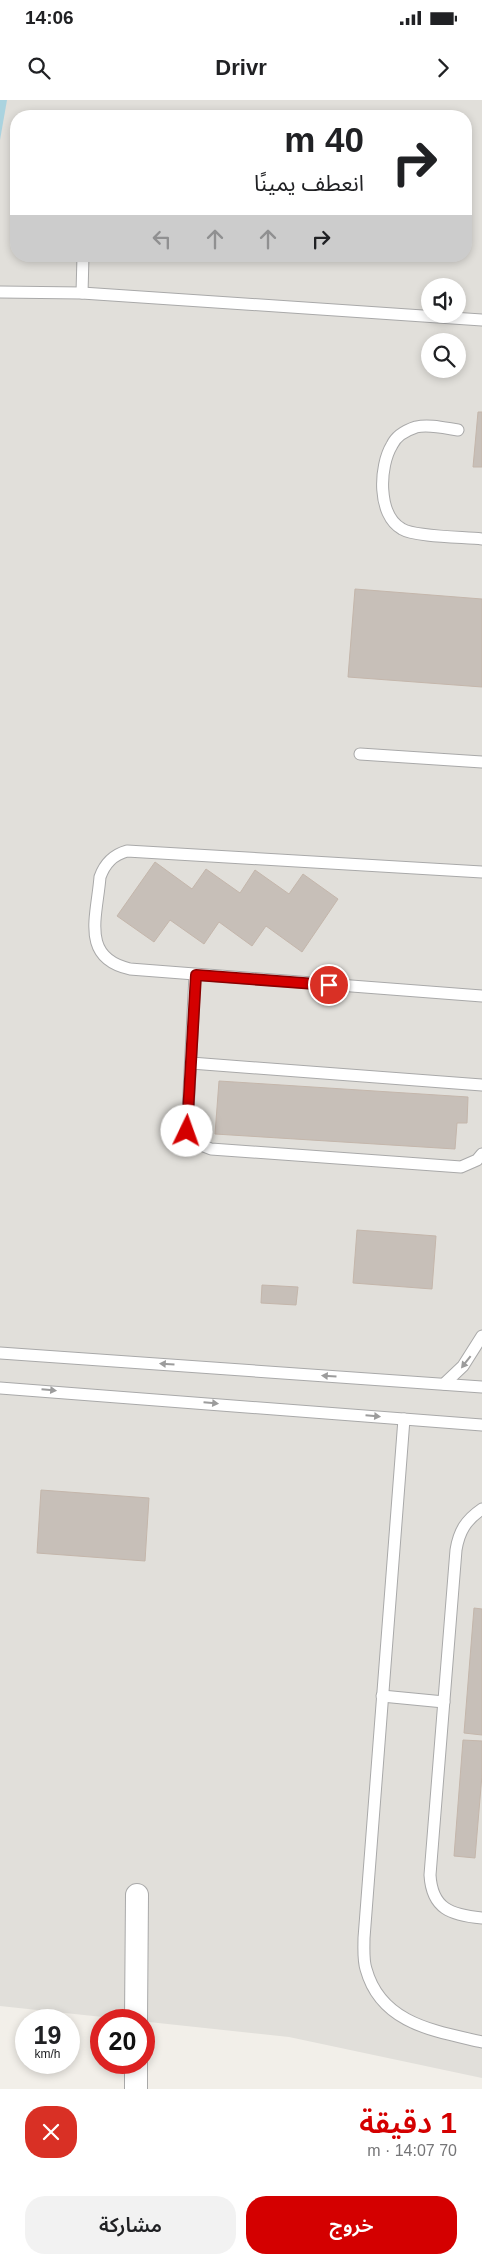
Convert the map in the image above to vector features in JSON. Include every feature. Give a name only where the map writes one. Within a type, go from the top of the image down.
[{"type":"street","points":[[136,2009],[137,1895]]},
{"type":"street","points":[[136,2074],[136,2089]]},
{"type":"lane","points":[[82,293],[83,262]]},
{"type":"lane","points":[[0,292],[82,293],[482,320]]},
{"type":"lane","points":[[458,430],[424,426],[415,427],[403,433],[392,444],[385,462],[384,508],[396,525],[408,532],[482,538]]},
{"type":"lane","points":[[360,754],[482,762]]},
{"type":"lane","points":[[482,872],[137,851],[118,854],[103,868],[100,877],[95,942],[100,953],[108,961],[119,967],[196,975],[482,996]]},
{"type":"lane","points":[[196,975],[187,1131],[191,1138],[203,1147],[461,1168],[477,1160],[482,1154]]},
{"type":"lane","points":[[191,1063],[482,1085]]},
{"type":"lane","points":[[444,1384],[464,1366],[482,1336]]},
{"type":"lane","points":[[0,1353],[482,1387]]},
{"type":"lane","points":[[0,1388],[482,1425]]},
{"type":"lane","points":[[404,1419],[364,1938],[366,1969],[379,1996],[400,2017],[427,2030],[482,2042]]},
{"type":"lane","points":[[482,1509],[468,1520],[459,1534],[430,1874],[431,1889],[438,1902],[449,1911],[462,1916],[482,1918]]},
{"type":"lane","points":[[382,1696],[444,1702]]},
{"type":"shaded area","points":[[0,100],[482,100],[482,2078],[289,2037],[155,2023],[155,2009],[90,2009],[90,2016],[80,2015],[80,2009],[28,2009],[0,2006]]},
{"type":"water","points":[[0,100],[7,100],[0,140]]},
{"type":"building","points":[[478,412],[482,412],[482,467],[473,467]]},
{"type":"building","points":[[355,589],[482,599],[482,687],[348,677]]},
{"type":"building","points":[[155,862],[192,889],[206,869],[240,893],[255,870],[289,894],[303,874],[338,899],[302,952],[266,926],[252,946],[219,922],[204,944],[170,920],[154,942],[117,916]]},
{"type":"building","points":[[219,1081],[468,1097],[467,1123],[457,1123],[455,1149],[215,1134]]},
{"type":"building","points":[[357,1230],[436,1236],[432,1289],[353,1283]]},
{"type":"building","points":[[262,1285],[298,1287],[296,1305],[261,1303]]},
{"type":"building","points":[[41,1490],[149,1498],[145,1561],[37,1553]]},
{"type":"building","points":[[474,1608],[482,1609],[482,1735],[464,1733]]},
{"type":"building","points":[[463,1740],[482,1741],[482,1775],[475,1858],[454,1856]]},
{"type":"route","points":[[187,1131],[196,975],[329,985]]}]
